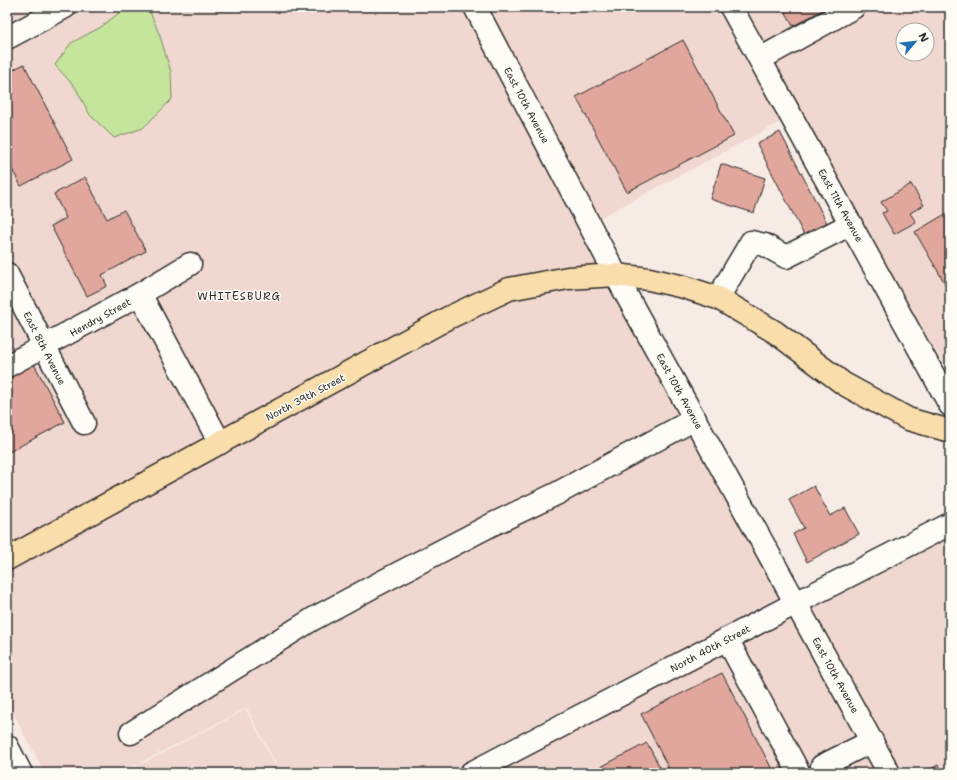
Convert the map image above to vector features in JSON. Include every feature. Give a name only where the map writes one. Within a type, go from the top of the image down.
[{"type":"main road","points":[[616,275],[677,286],[718,298],[775,332],[844,384],[908,419],[950,431]]},
{"type":"main road","name":"North 39th Street","points":[[7,559],[448,318],[509,289],[568,278],[616,275]]},
{"type":"street","points":[[7,38],[65,7]]},
{"type":"street","name":"East 10th Avenue","points":[[475,7],[616,275],[889,773]]},
{"type":"street","name":"East 11th Avenue","points":[[731,7],[950,405]]},
{"type":"street","points":[[760,59],[854,7]]},
{"type":"street","points":[[718,298],[751,242],[765,245],[786,257],[851,224]]},
{"type":"street","name":"Hendry Street","points":[[7,366],[140,294],[190,264]]},
{"type":"street","name":"East 8th Avenue","points":[[7,274],[84,423]]},
{"type":"street","points":[[140,294],[220,443]]},
{"type":"street","points":[[131,733],[313,619],[491,525],[614,464],[695,419]]},
{"type":"street","name":"North 40th Street","points":[[471,773],[796,602],[950,524]]},
{"type":"street","points":[[726,639],[799,773]]},
{"type":"street","points":[[818,771],[872,741]]},
{"type":"street","points":[[7,746],[21,773]]},
{"type":"shaded area","points":[[7,7],[471,7],[884,773],[281,773],[247,708],[120,773],[45,773],[7,702]]},
{"type":"shaded area","points":[[479,7],[950,7],[950,374],[864,234],[797,113],[592,222]]},
{"type":"shaded area","points":[[950,519],[950,773],[896,773],[802,603]]},
{"type":"shaded area","points":[[246,710],[279,773],[124,773]]},
{"type":"green space","points":[[148,7],[160,36],[171,72],[172,99],[143,128],[114,138],[90,115],[75,87],[55,65],[71,43],[101,27],[124,9]]},
{"type":"building","points":[[783,7],[828,7],[793,26]]},
{"type":"building","points":[[683,40],[734,136],[627,192],[576,97]]},
{"type":"building","points":[[24,64],[73,159],[21,186],[7,160],[7,73]]},
{"type":"building","points":[[780,132],[827,223],[804,235],[757,144]]},
{"type":"building","points":[[721,164],[765,178],[754,213],[710,199]]},
{"type":"building","points":[[85,177],[107,219],[124,210],[146,251],[102,275],[107,286],[87,296],[51,226],[66,218],[54,194]]},
{"type":"building","points":[[911,184],[924,205],[910,213],[916,222],[894,234],[882,213],[887,211],[881,202]]},
{"type":"building","points":[[947,213],[950,218],[950,292],[915,232]]},
{"type":"building","points":[[34,364],[65,422],[7,453],[7,379]]},
{"type":"building","points":[[814,486],[830,516],[845,508],[859,534],[807,562],[793,534],[804,528],[789,500]]},
{"type":"building","points":[[722,673],[774,773],[671,773],[641,714]]},
{"type":"building","points":[[647,743],[663,773],[589,773]]},
{"type":"building","points":[[938,765],[942,773],[923,773]]},
{"type":"district","name":"WHITESBURG","points":[[239,296]]}]
